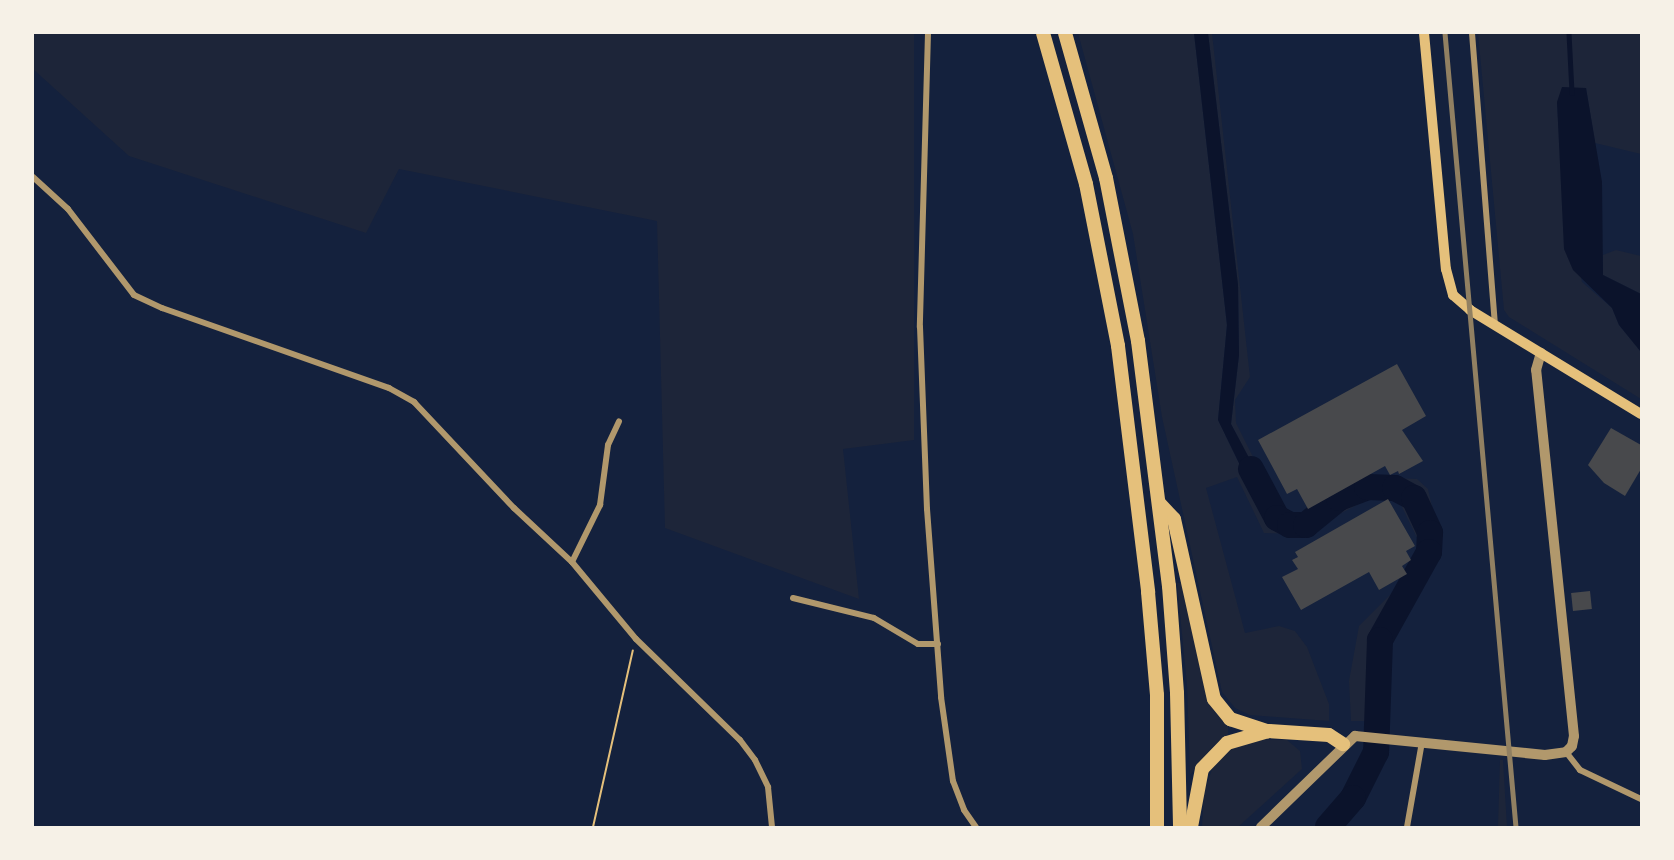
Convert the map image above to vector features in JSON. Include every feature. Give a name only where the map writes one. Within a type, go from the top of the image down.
[{"type":"highway","points":[[1043,33],[1086,184],[1104,261],[1123,380],[1157,695],[1157,827]]},
{"type":"highway","points":[[1065,33],[1106,178],[1126,267],[1159,503],[1177,693],[1180,827]]},
{"type":"highway","points":[[1159,503],[1174,519],[1214,699],[1230,719],[1268,731]]},
{"type":"highway","points":[[1191,827],[1197,787],[1213,755],[1245,735],[1268,731],[1329,735],[1343,744]]},
{"type":"main road","points":[[1424,33],[1448,284],[1462,304],[1641,414]]},
{"type":"street","points":[[928,33],[920,327],[927,509],[941,697],[953,781],[964,810],[976,827]]},
{"type":"street","points":[[1472,33],[1495,325]]},
{"type":"street","points":[[33,177],[69,209],[134,295],[408,397],[531,525],[572,562],[636,639],[750,752],[768,786],[772,827]]},
{"type":"street","points":[[1541,353],[1536,370],[1575,736],[1566,752]]},
{"type":"street","points":[[572,562],[600,505],[608,445],[619,421]]},
{"type":"street","points":[[793,598],[874,618],[918,644],[938,644]]},
{"type":"street","points":[[1261,827],[1343,744],[1355,736],[1390,737],[1545,755],[1566,752]]},
{"type":"street","points":[[1407,827],[1422,741]]},
{"type":"street","points":[[1566,752],[1580,770],[1641,799]]},
{"type":"path","points":[[593,827],[636,639]]},
{"type":"shaded area","points":[[33,33],[914,33],[914,440],[843,449],[859,599],[665,528],[657,221],[399,169],[366,233],[129,156],[33,69]]},
{"type":"shaded area","points":[[1078,33],[1194,33],[1227,325],[1218,420],[1256,498],[1243,447],[1231,424],[1239,355],[1238,285],[1208,33],[1212,33],[1250,377],[1235,400],[1236,423],[1269,489],[1295,517],[1375,477],[1417,479],[1428,489],[1438,533],[1434,553],[1392,633],[1389,721],[1351,721],[1349,681],[1359,626],[1409,576],[1420,544],[1401,505],[1389,494],[1373,497],[1300,534],[1264,533],[1237,477],[1206,488],[1245,633],[1279,626],[1295,631],[1307,647],[1329,704],[1329,721],[1250,715],[1235,708],[1222,692],[1162,417],[1133,234]]},
{"type":"shaded area","points":[[1194,33],[1208,33],[1238,285],[1239,355],[1231,424],[1270,497],[1256,498],[1218,420],[1227,325]]},
{"type":"shaded area","points":[[1478,33],[1641,33],[1641,154],[1595,143],[1586,88],[1557,102],[1562,180],[1582,282],[1612,308],[1619,325],[1641,352],[1641,399],[1509,317],[1504,310]]},
{"type":"shaded area","points":[[1562,87],[1586,88],[1602,182],[1603,275],[1641,294],[1641,352],[1619,325],[1612,308],[1573,270],[1564,249],[1557,102]]},
{"type":"shaded area","points":[[1616,250],[1641,256],[1641,294],[1603,275],[1603,255]]},
{"type":"shaded area","points":[[1177,583],[1183,583],[1207,696],[1215,713],[1228,724],[1228,734],[1212,747],[1190,775],[1187,685]]},
{"type":"shaded area","points":[[1250,739],[1287,740],[1300,751],[1302,769],[1238,827],[1202,827],[1204,792],[1215,761],[1224,751]]},
{"type":"shaded area","points":[[1372,745],[1382,746],[1382,753],[1359,801],[1337,827],[1317,827],[1357,784],[1369,761]]},
{"type":"shaded area","points":[[1500,760],[1503,760],[1507,827],[1498,827]]},
{"type":"building","points":[[1397,364],[1426,416],[1402,430],[1423,461],[1399,474],[1398,471],[1390,475],[1385,466],[1308,509],[1297,489],[1287,494],[1258,440]]},
{"type":"building","points":[[1611,428],[1641,445],[1641,469],[1625,496],[1604,483],[1588,465]]},
{"type":"building","points":[[1388,499],[1415,546],[1406,551],[1411,560],[1402,566],[1407,574],[1379,590],[1369,572],[1301,610],[1282,577],[1298,569],[1292,560],[1298,557],[1295,552]]},
{"type":"building","points":[[1590,591],[1592,609],[1573,611],[1571,593]]},
{"type":"waterway","points":[[1569,33],[1572,93]]},
{"type":"waterway","points":[[1251,469],[1277,518],[1290,525],[1306,525],[1339,498],[1367,487],[1395,488],[1414,498],[1430,533],[1429,552],[1380,640],[1376,752],[1353,798],[1328,827]]},
{"type":"railway","points":[[1445,33],[1516,827]]}]
